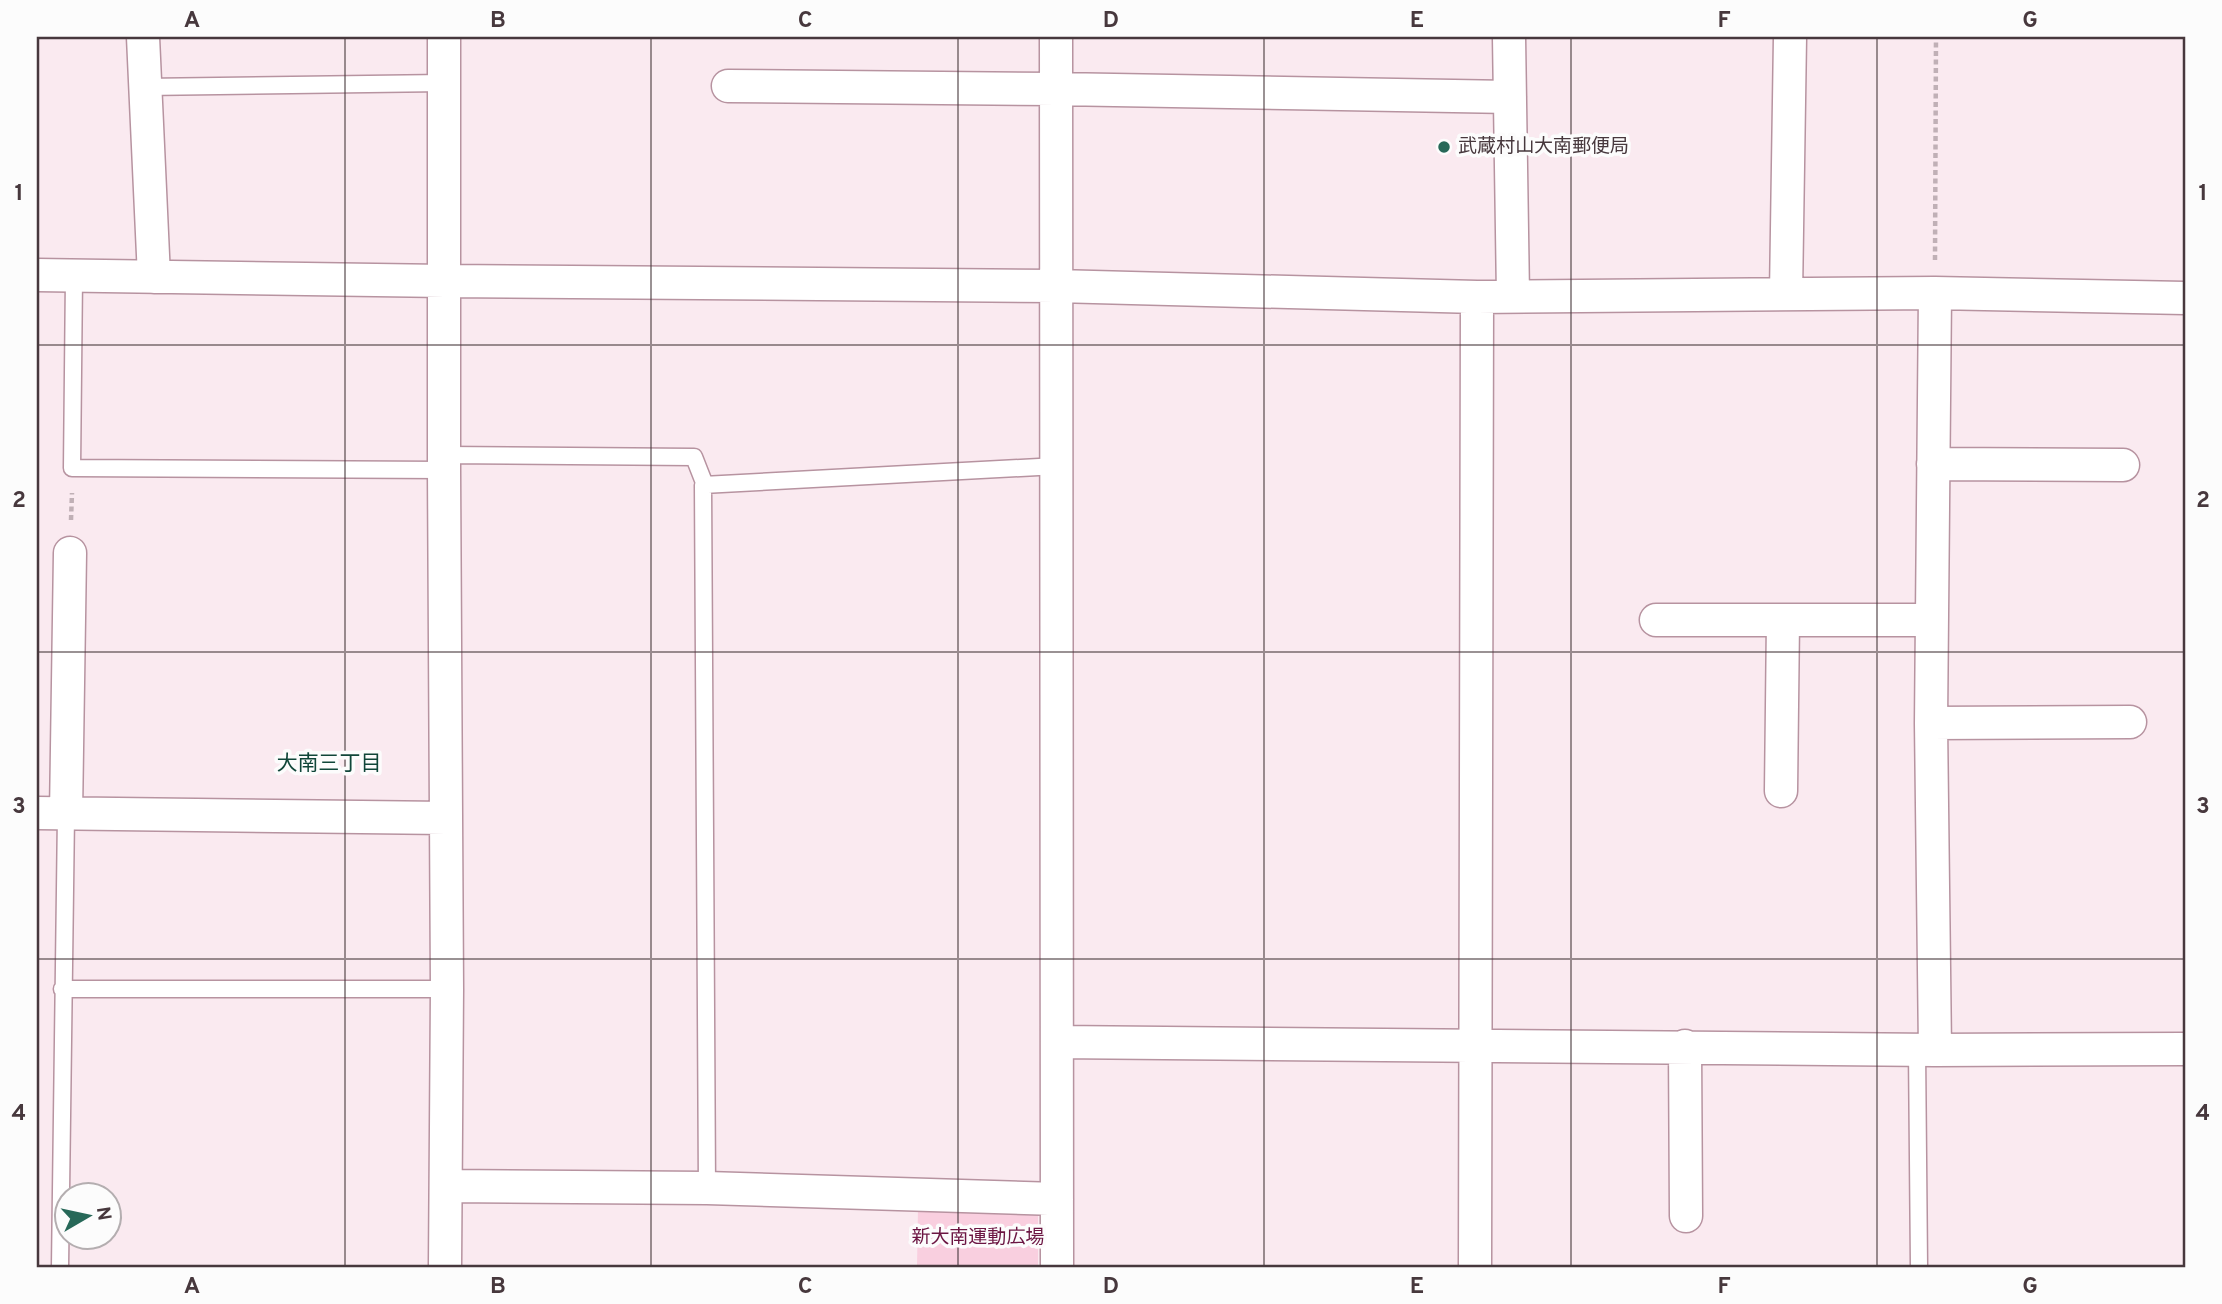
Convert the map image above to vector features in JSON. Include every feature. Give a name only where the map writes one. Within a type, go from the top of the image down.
[{"type":"street","points":[[143,37],[154,277]]},
{"type":"street","points":[[444,37],[443,463],[447,989],[445,1267]]},
{"type":"street","points":[[1056,37],[1058,1267]]},
{"type":"street","points":[[1509,37],[1513,296]]},
{"type":"street","points":[[1786,294],[1790,37]]},
{"type":"street","points":[[728,86],[1510,97]]},
{"type":"street","points":[[37,275],[1056,286],[1478,297],[1935,293],[2185,298]]},
{"type":"street","points":[[1926,1050],[1935,293]]},
{"type":"street","points":[[1475,1267],[1478,297]]},
{"type":"street","points":[[1933,464],[2123,465]]},
{"type":"street","points":[[70,552],[51,814],[446,818]]},
{"type":"street","points":[[1656,620],[1931,620]]},
{"type":"street","points":[[1781,791],[1783,620]]},
{"type":"street","points":[[1931,723],[2130,722]]},
{"type":"street","points":[[1057,1042],[1926,1050],[2185,1049]]},
{"type":"street","points":[[1685,1046],[1686,1216]]},
{"type":"street","points":[[446,1186],[707,1188],[1057,1199]]},
{"type":"lane","points":[[144,87],[444,83]]},
{"type":"lane","points":[[74,275],[72,468],[694,457],[705,485],[707,1188]]},
{"type":"lane","points":[[705,485],[1057,466]]},
{"type":"lane","points":[[51,814],[62,989],[60,1267]]},
{"type":"lane","points":[[62,989],[447,989]]},
{"type":"lane","points":[[1919,1267],[1926,1050]]},
{"type":"path","points":[[1935,293],[1936,37]]},
{"type":"path","points":[[70,552],[72,468]]},
{"type":"green space","name":"新大南運動広場","points":[[918,1208],[1038,1209],[1038,1267],[917,1267]]},
{"type":"place","name":"武蔵村山大南郵便局","points":[[1444,147]]},
{"type":"district","name":"大南三丁目","points":[[329,764]]}]
